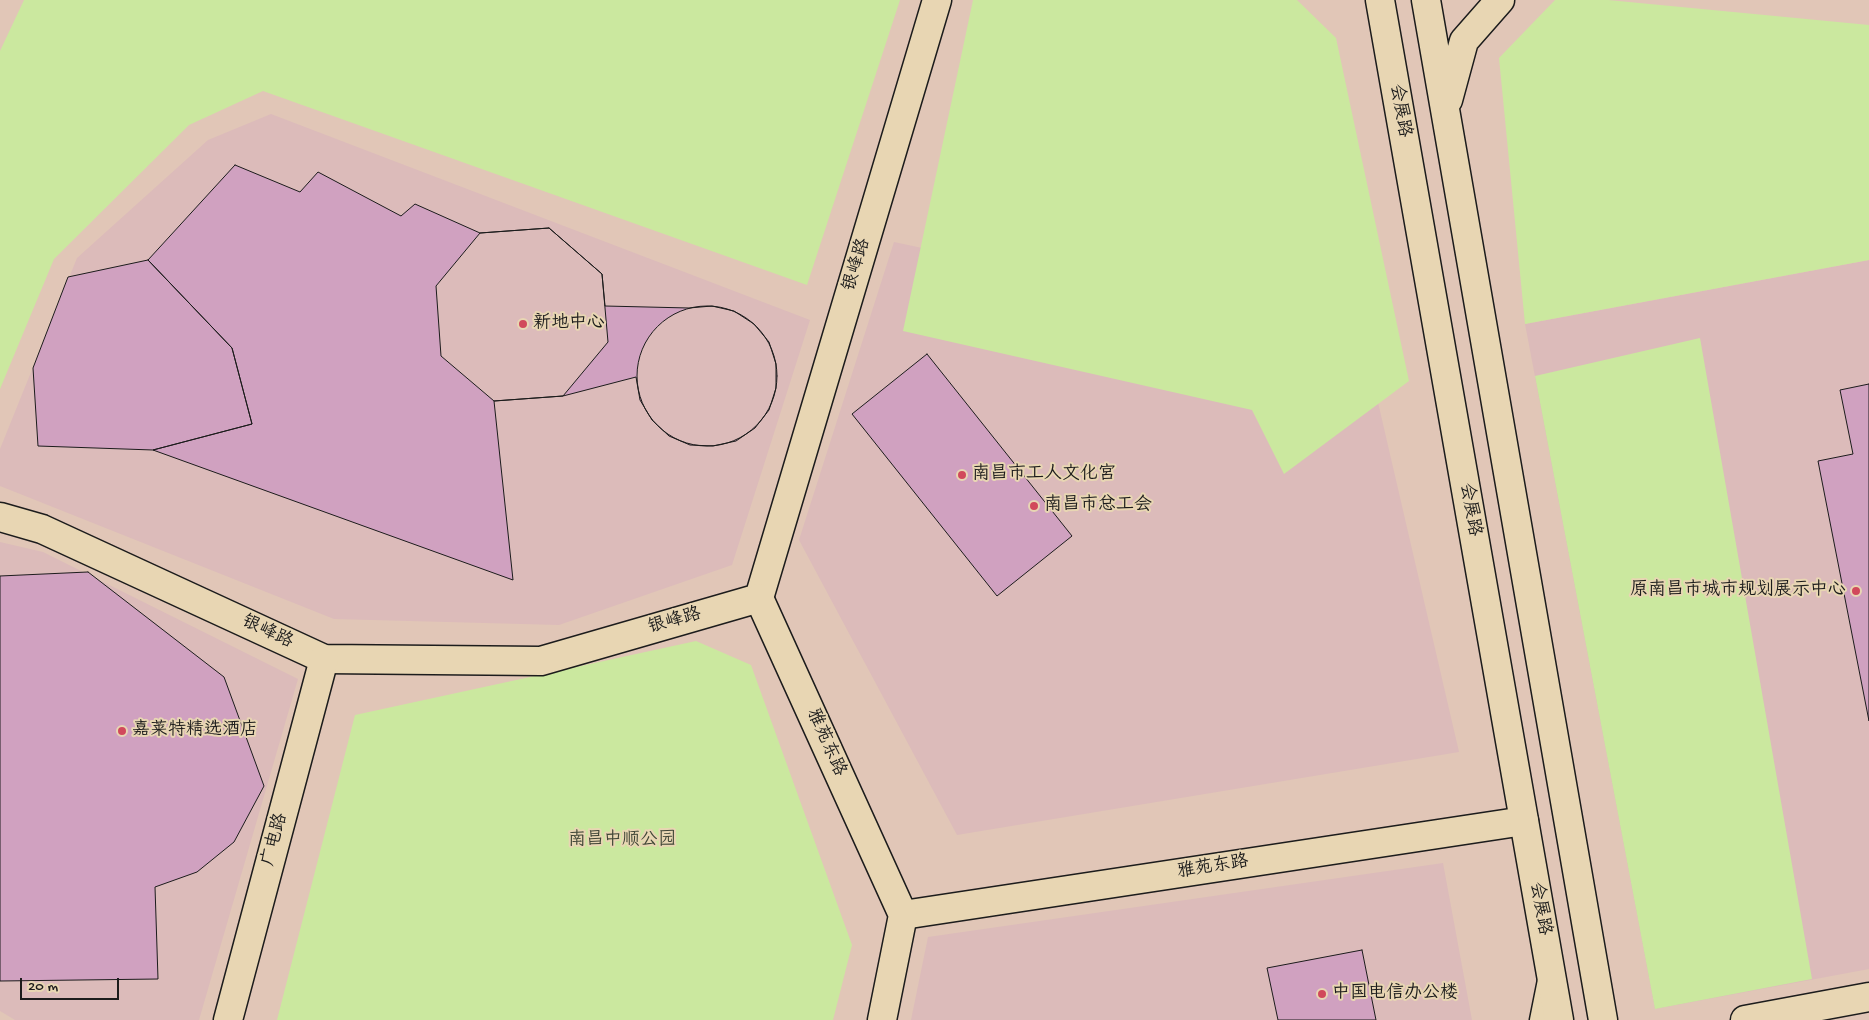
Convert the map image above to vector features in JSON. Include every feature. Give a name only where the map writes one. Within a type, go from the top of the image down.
[{"type":"street","name":"银峰路","points":[[0,517],[42,529],[324,659],[542,661],[759,598],[937,0]]},
{"type":"street","points":[[1368,0],[1385,30]]},
{"type":"street","name":"会展路","points":[[1380,0],[1559,1020]]},
{"type":"street","points":[[1426,0],[1603,1020]]},
{"type":"street","points":[[1445,109],[1464,41],[1500,0]]},
{"type":"street","name":"雅苑东路","points":[[759,598],[903,915],[1524,822]]},
{"type":"street","name":"广电路","points":[[228,1020],[324,659]]},
{"type":"street","points":[[882,1020],[903,915]]},
{"type":"street","points":[[1745,1020],[1869,997]]},
{"type":"lane","points":[[1539,1020],[1550,968]]},
{"type":"shaded area","points":[[271,114],[810,320],[732,565],[559,625],[334,619],[0,486],[0,449],[77,258],[208,140]]},
{"type":"shaded area","points":[[894,242],[1364,342],[1459,752],[957,835],[799,540]]},
{"type":"shaded area","points":[[1869,260],[1869,969],[1655,1009],[1525,324]]},
{"type":"shaded area","name":"嘉莱特精选酒店","points":[[0,542],[43,552],[298,679],[199,1020],[15,1020],[0,1011]]},
{"type":"shaded area","points":[[1443,863],[1472,1020],[911,1020],[928,937]]},
{"type":"green space","points":[[24,0],[900,0],[807,285],[263,91],[189,125],[54,259],[0,389],[0,51]]},
{"type":"green space","points":[[973,0],[1297,0],[1336,38],[1409,381],[1284,474],[1252,410],[903,331]]},
{"type":"green space","points":[[1555,0],[1608,0],[1869,25],[1869,260],[1525,324],[1499,58]]},
{"type":"green space","points":[[1700,338],[1812,979],[1655,1009],[1535,376]]},
{"type":"green space","name":"南昌中顺公园","points":[[696,641],[751,665],[852,945],[833,1020],[277,1020],[355,715]]},
{"type":"building","points":[[235,165],[300,192],[318,172],[401,216],[415,204],[480,233],[549,228],[602,274],[605,306],[689,308],[712,306],[734,311],[754,324],[769,342],[776,364],[776,388],[769,410],[755,428],[736,441],[713,446],[690,445],[669,436],[652,420],[640,400],[636,377],[563,396],[494,401],[513,580],[153,450],[252,424],[232,348],[148,260]]},
{"type":"building","name":"新地中心","points":[[549,228],[602,274],[608,342],[563,396],[494,401],[441,356],[436,286],[480,233]]},
{"type":"building","points":[[148,260],[232,348],[252,424],[153,450],[38,446],[33,368],[68,277]]},
{"type":"building","points":[[707,306],[721,307],[734,311],[757,326],[772,349],[776,362],[776,390],[772,403],[757,426],[734,441],[721,445],[707,446],[693,445],[680,441],[657,426],[642,403],[638,390],[637,376],[638,362],[642,349],[657,326],[680,311],[693,307]]},
{"type":"building","name":"南昌市工人文化宫","points":[[927,354],[1072,536],[997,596],[852,414]]},
{"type":"building","name":"原南昌市城市规划展示中心","points":[[1869,384],[1869,721],[1818,461],[1853,454],[1840,390]]},
{"type":"building","name":"嘉莱特精选酒店","points":[[88,572],[224,677],[264,786],[234,842],[197,872],[155,887],[158,979],[0,981],[0,576]]},
{"type":"building","name":"中国电信办公楼","points":[[1362,950],[1376,1020],[1278,1020],[1267,968]]},
{"type":"place","name":"新地中心","points":[[523,324]]},
{"type":"place","name":"南昌市工人文化宫","points":[[962,475]]},
{"type":"place","name":"南昌市总工会","points":[[1034,506]]},
{"type":"place","name":"原南昌市城市规划展示中心","points":[[1856,591]]},
{"type":"place","name":"嘉莱特精选酒店","points":[[122,731]]},
{"type":"place","name":"中国电信办公楼","points":[[1322,994]]}]
